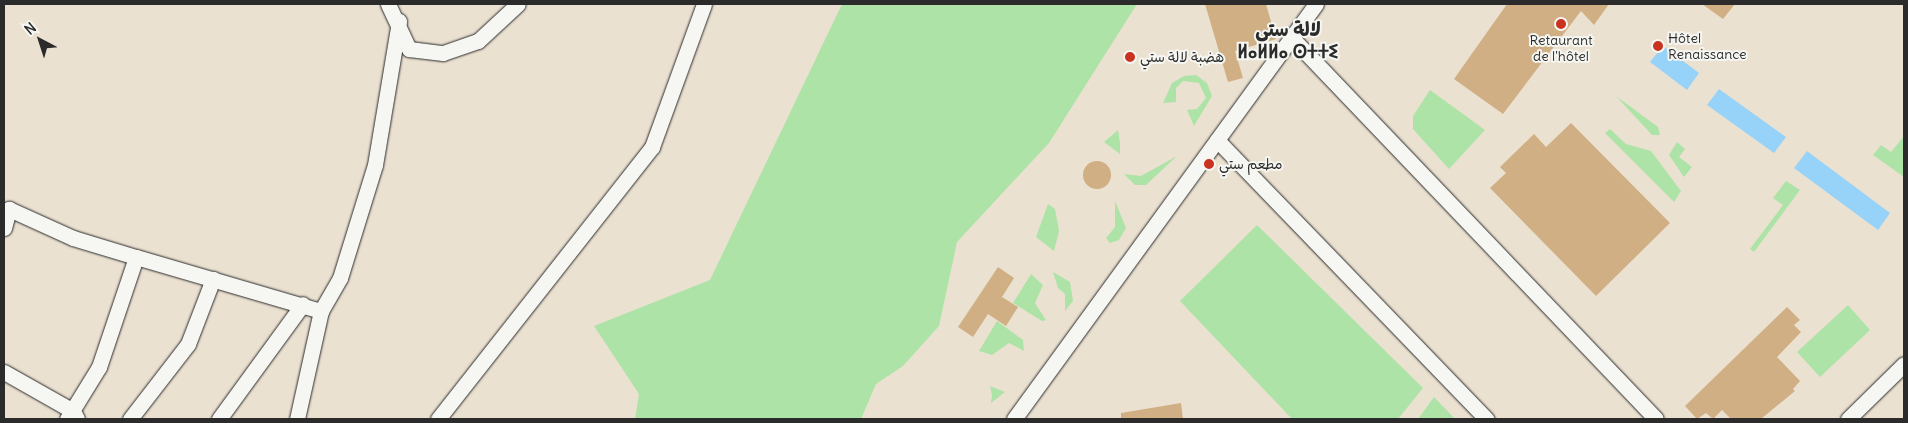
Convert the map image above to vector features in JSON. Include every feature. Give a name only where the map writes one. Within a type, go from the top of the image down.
[{"type":"street","points":[[388,4],[399,21],[409,49],[443,53],[478,41],[518,4]]},
{"type":"street","points":[[438,419],[652,147],[704,4]]},
{"type":"street","points":[[1014,419],[1316,4]]},
{"type":"street","points":[[297,419],[321,311],[340,278],[375,166],[399,21]]},
{"type":"street","points":[[1291,37],[1656,419]]},
{"type":"street","points":[[1218,140],[1486,419]]},
{"type":"street","points":[[4,228],[9,209],[73,238],[303,304],[321,311]]},
{"type":"street","points":[[4,372],[72,416],[99,367],[136,257]]},
{"type":"street","points":[[130,419],[188,344],[213,279]]},
{"type":"street","points":[[219,419],[303,304]]},
{"type":"street","points":[[1848,419],[1904,364]]},
{"type":"green space","points":[[842,4],[1137,4],[1049,143],[957,242],[939,326],[903,366],[876,384],[861,419],[635,419],[639,394],[594,326],[710,280]]},
{"type":"green space","points":[[1196,75],[1207,83],[1212,96],[1194,126],[1187,110],[1197,109],[1206,98],[1199,83],[1183,81],[1176,88],[1176,102],[1163,103],[1172,83],[1184,76]]},
{"type":"green space","points":[[1430,90],[1485,130],[1449,169],[1413,129],[1413,116]]},
{"type":"green space","points":[[1616,96],[1658,127],[1660,135],[1652,135]]},
{"type":"green space","points":[[1610,129],[1626,144],[1651,151],[1681,191],[1674,202],[1605,133]]},
{"type":"green space","points":[[1118,130],[1120,143],[1120,154],[1104,142]]},
{"type":"green space","points":[[1904,136],[1904,177],[1873,155],[1881,145],[1891,152]]},
{"type":"green space","points":[[1677,142],[1685,149],[1679,157],[1692,167],[1684,177],[1669,155]]},
{"type":"green space","points":[[1177,156],[1146,185],[1135,185],[1124,174],[1141,176]]},
{"type":"green space","points":[[1786,181],[1800,190],[1754,252],[1750,249],[1783,205],[1773,198]]},
{"type":"green space","points":[[1115,201],[1126,228],[1119,240],[1110,243],[1106,238],[1115,227]]},
{"type":"green space","points":[[1048,204],[1055,209],[1059,231],[1054,251],[1036,237]]},
{"type":"green space","points":[[1257,225],[1423,388],[1398,419],[1292,419],[1180,301]]},
{"type":"green space","points":[[1053,272],[1070,282],[1073,301],[1065,311],[1065,294],[1058,288]]},
{"type":"green space","points":[[1031,274],[1043,285],[1035,303],[1046,320],[1042,321],[1013,303]]},
{"type":"green space","points":[[1848,305],[1870,330],[1820,377],[1797,352]]},
{"type":"green space","points":[[997,321],[1023,340],[1024,351],[1009,343],[992,355],[979,351]]},
{"type":"green space","points":[[990,386],[1005,392],[991,403],[992,395]]},
{"type":"green space","points":[[1434,397],[1455,419],[1418,419]]},
{"type":"water","points":[[1663,46],[1699,73],[1687,90],[1650,62]]},
{"type":"water","points":[[1719,89],[1786,137],[1774,153],[1707,105]]},
{"type":"water","points":[[1807,151],[1890,213],[1878,230],[1794,168]]},
{"type":"building","points":[[1205,4],[1266,4],[1276,39],[1235,51],[1243,78],[1228,82]]},
{"type":"building","points":[[1507,4],[1609,4],[1594,25],[1581,11],[1503,114],[1454,79]]},
{"type":"building","points":[[1702,4],[1735,4],[1723,19]]},
{"type":"building","points":[[1571,123],[1670,223],[1596,296],[1490,188],[1506,173],[1500,167],[1534,134],[1546,147]]},
{"type":"building","points":[[1097,161],[1107,165],[1111,175],[1107,185],[1097,189],[1087,185],[1083,175],[1087,165]]},
{"type":"building","points":[[998,267],[1014,278],[1002,297],[1018,307],[1006,326],[988,314],[973,337],[958,327]]},
{"type":"building","points":[[1787,307],[1800,320],[1794,325],[1801,332],[1777,357],[1800,381],[1793,389],[1795,391],[1761,419],[1731,419],[1722,410],[1713,419],[1706,413],[1697,419],[1685,406]]},
{"type":"building","points":[[1181,403],[1183,419],[1121,419],[1121,413]]},
{"type":"place","name":"Retaurant de l'hôtel","points":[[1561,24]]},
{"type":"place","name":"Hôtel Renaissance","points":[[1658,46]]},
{"type":"place","name":"هضبة لالة ستي","points":[[1130,57]]},
{"type":"place","name":"مطعم ستي","points":[[1209,164]]},
{"type":"district","name":"لالة ستي ⵍⴰⵍⵍⴰ ⵙⵜⵜⵉ","points":[[1288,41]]}]
